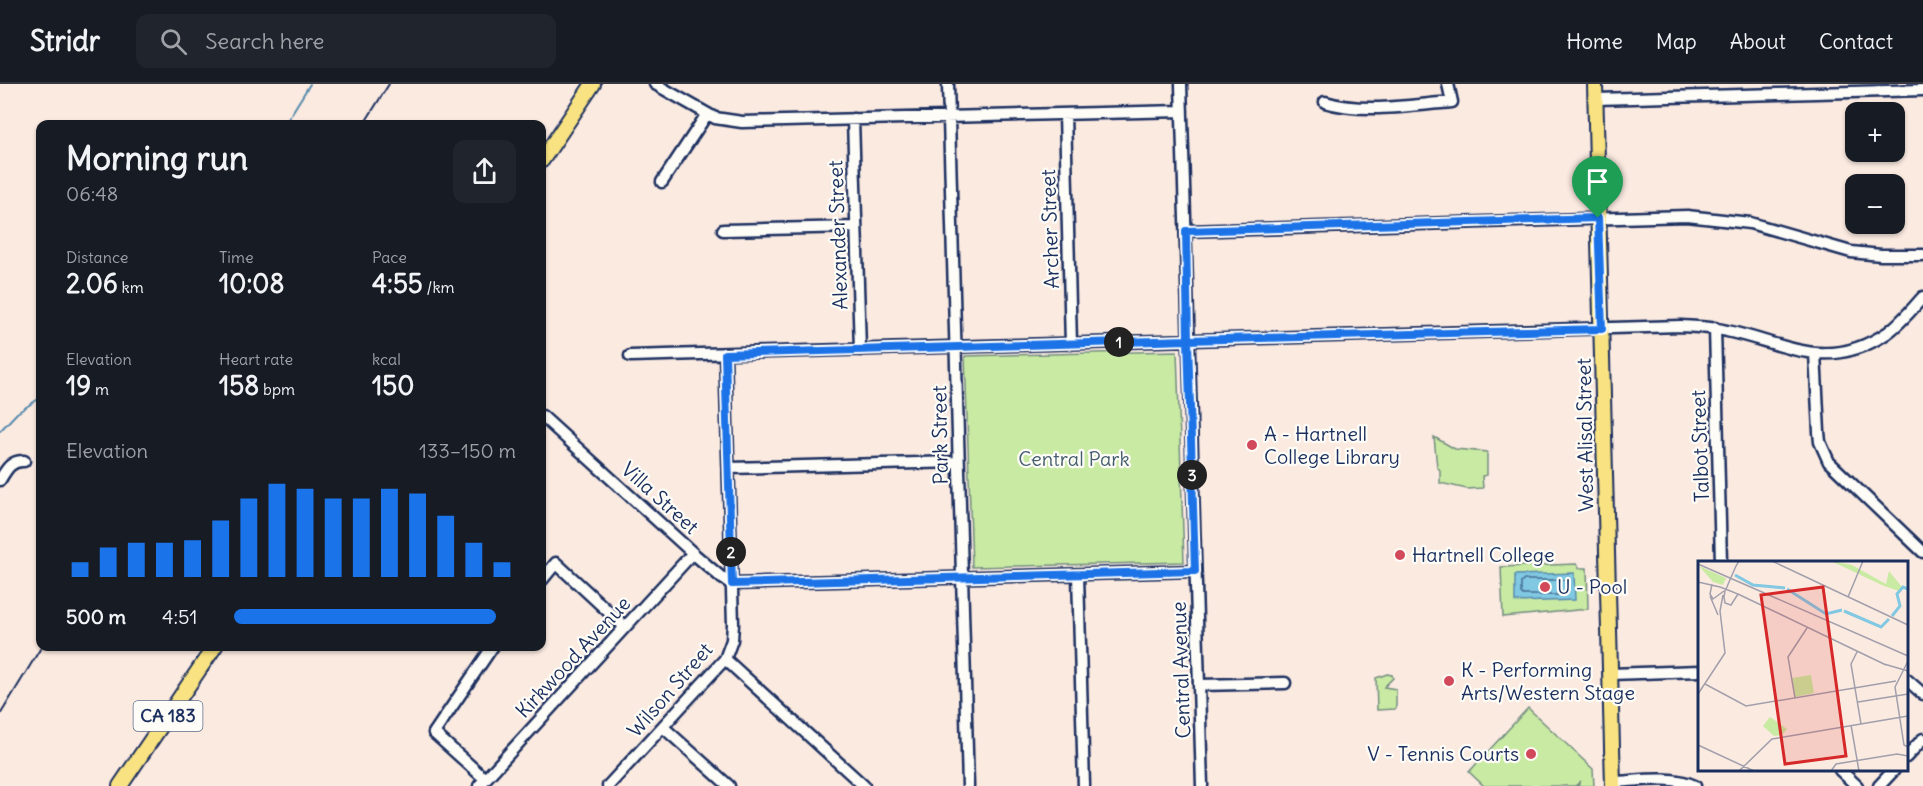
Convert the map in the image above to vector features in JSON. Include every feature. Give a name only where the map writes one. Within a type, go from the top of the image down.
[{"type":"main road","name":"West Alisal Street","points":[[1596,84],[1613,784]]},
{"type":"main road","points":[[546,154],[589,86]]},
{"type":"main road","name":"CA 183","points":[[120,786],[212,651]]},
{"type":"street","points":[[655,84],[715,118],[742,122],[1182,111]]},
{"type":"street","name":"Park Street","points":[[948,84],[968,786]]},
{"type":"street","name":"Central Avenue","points":[[1181,84],[1202,786]]},
{"type":"street","points":[[1324,102],[1342,107],[1386,107],[1452,102],[1448,84]]},
{"type":"street","points":[[1674,84],[1675,97]]},
{"type":"street","points":[[1596,99],[1833,88],[1923,90]]},
{"type":"street","points":[[662,182],[707,114]]},
{"type":"street","name":"Archer Street","points":[[1065,114],[1071,344]]},
{"type":"street","name":"Alexander Street","points":[[853,119],[860,350]]},
{"type":"street","points":[[1186,231],[1687,216],[1730,219],[1770,228],[1851,252],[1923,255]]},
{"type":"street","points":[[723,230],[856,226]]},
{"type":"street","points":[[630,356],[1681,326],[1715,328],[1815,354],[1847,351],[1875,340],[1899,323],[1923,297]]},
{"type":"street","name":"Talbot Street","points":[[1715,328],[1721,561]]},
{"type":"street","name":"Wilson Street","points":[[608,786],[725,659],[730,647],[733,633],[725,354]]},
{"type":"street","points":[[1815,354],[1819,432],[1829,462],[1923,552]]},
{"type":"street","name":"Villa Street","points":[[546,420],[693,553],[732,584]]},
{"type":"street","points":[[0,480],[10,465],[18,460],[24,461]]},
{"type":"street","points":[[729,468],[958,462]]},
{"type":"street","name":"Kirkwood Avenue","points":[[482,783],[693,553]]},
{"type":"street","points":[[546,575],[556,563],[625,627]]},
{"type":"street","points":[[732,584],[1195,571]]},
{"type":"street","points":[[1078,575],[1084,786]]},
{"type":"street","points":[[482,783],[434,733],[490,651]]},
{"type":"street","points":[[725,659],[864,786]]},
{"type":"street","points":[[1610,674],[1698,671]]},
{"type":"street","points":[[1908,681],[1923,694]]},
{"type":"street","points":[[1200,686],[1285,683]]},
{"type":"street","points":[[663,727],[729,786]]},
{"type":"street","points":[[1908,755],[1923,739]]},
{"type":"street","points":[[1841,771],[1857,786]]},
{"type":"street","points":[[1879,786],[1893,771]]},
{"type":"street","points":[[1613,784],[1667,780],[1695,786]]},
{"type":"green space","name":"Central Park","points":[[1177,351],[1184,562],[972,567],[965,356]]},
{"type":"green space","points":[[1434,437],[1455,449],[1487,452],[1487,475],[1482,476],[1483,488],[1467,489],[1440,483]]},
{"type":"green space","points":[[1577,564],[1578,568],[1587,568],[1588,609],[1503,617],[1501,567]]},
{"type":"green space","points":[[1387,674],[1392,675],[1393,678],[1384,687],[1396,689],[1396,706],[1395,709],[1377,710],[1376,678]]},
{"type":"green space","name":"V - Tennis Courts","points":[[1528,708],[1593,769],[1594,786],[1577,786],[1581,781],[1575,786],[1484,786],[1469,772]]},
{"type":"water","name":"U - Pool","points":[[1574,573],[1575,600],[1515,602],[1515,575]]},
{"type":"waterway","points":[[288,120],[310,84]]},
{"type":"waterway","points":[[0,431],[17,413],[36,401]]},
{"type":"railway","points":[[366,120],[389,84]]},
{"type":"railway","points":[[0,715],[39,651]]},
{"type":"place","name":"A - Hartnell College Library","points":[[1252,445]]},
{"type":"place","name":"Hartnell College","points":[[1400,555]]},
{"type":"place","name":"U - Pool","points":[[1545,587]]},
{"type":"place","name":"K - Performing Arts/Western Stage","points":[[1449,681]]},
{"type":"place","name":"V - Tennis Courts","points":[[1531,754]]},
{"type":"route","points":[[1598,218],[1186,231],[1188,340],[725,354],[732,584],[1195,571],[1188,340],[1602,329],[1598,218]]}]
